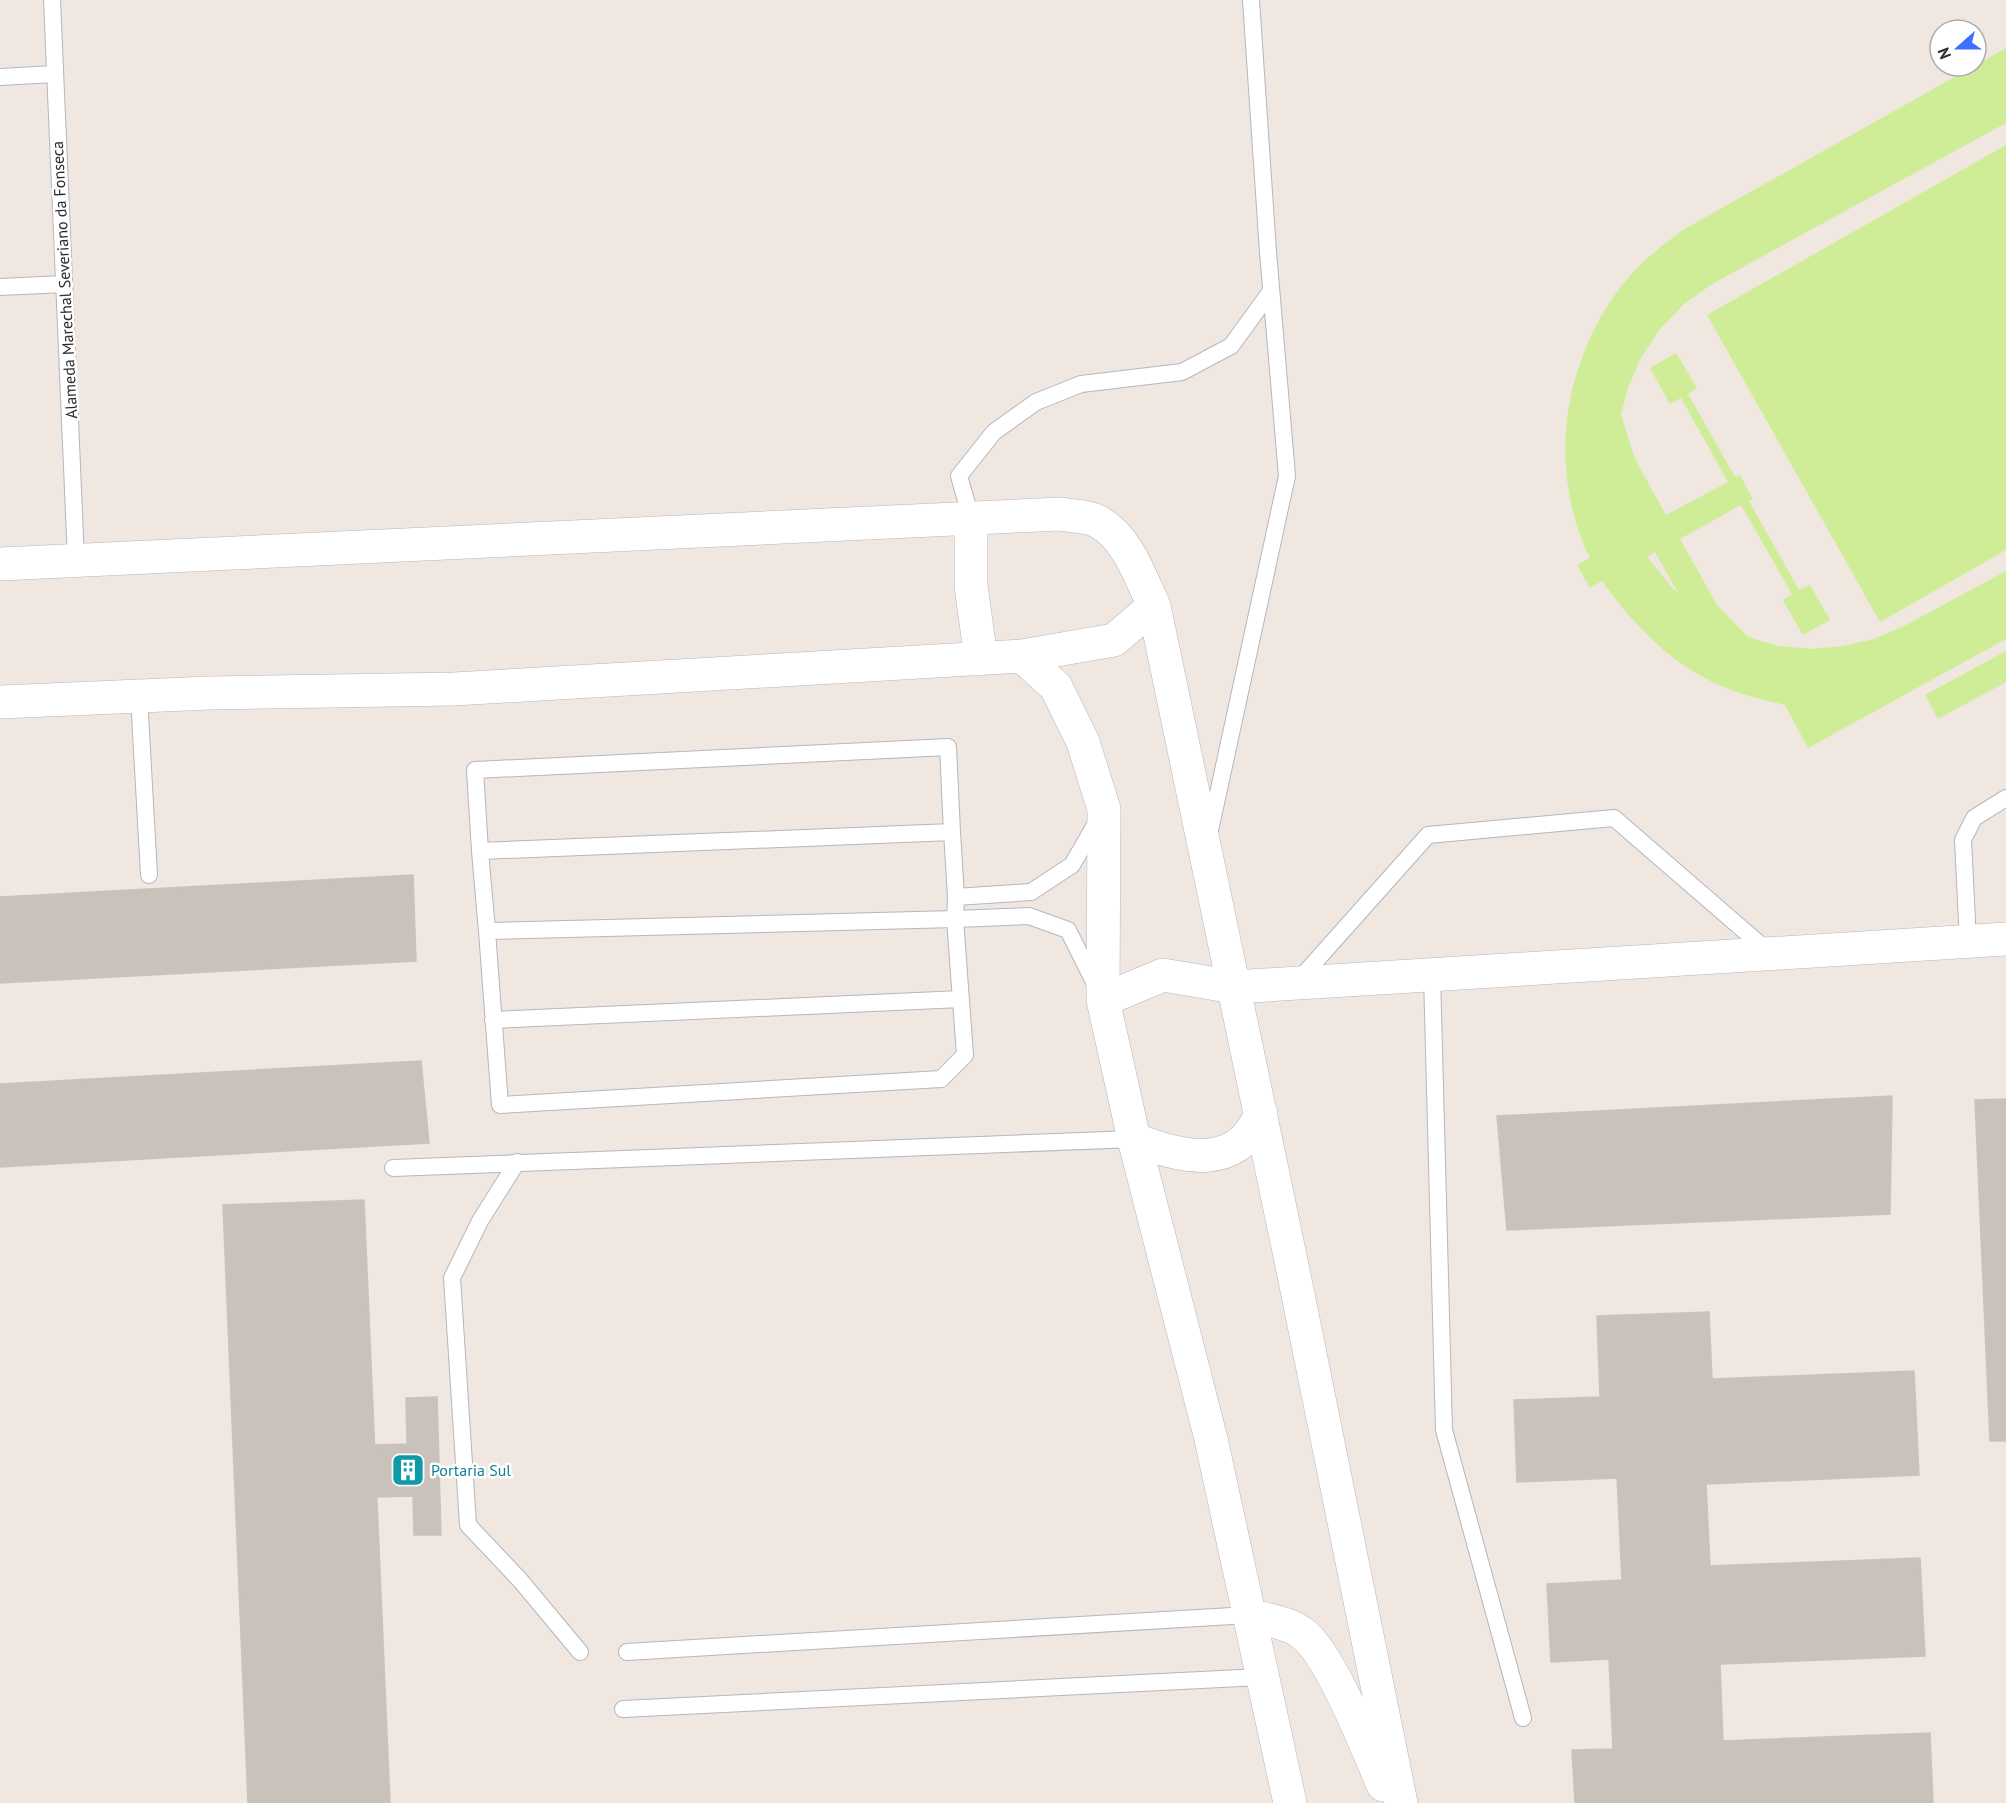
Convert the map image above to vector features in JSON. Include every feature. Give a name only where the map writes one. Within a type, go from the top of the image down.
[{"type":"street","points":[[0,564],[1060,514],[1095,520],[1110,530],[1132,558],[1154,606],[1401,1803]]},
{"type":"street","points":[[970,518],[971,586],[981,658]]},
{"type":"street","points":[[0,702],[210,693],[454,689],[1022,656],[1113,640],[1154,606]]},
{"type":"street","points":[[1022,656],[1056,687],[1083,742],[1104,809],[1103,1000],[1134,1139],[1211,1439],[1290,1803]]},
{"type":"street","points":[[1103,1000],[1163,975],[1234,987],[2006,939]]},
{"type":"street","points":[[1134,1139],[1163,1151],[1200,1156],[1218,1154],[1240,1146],[1256,1125],[1260,1113]]},
{"type":"street","points":[[1250,1615],[1295,1628],[1314,1643],[1356,1725],[1391,1803]]},
{"type":"lane","name":"Alameda Marechal Severiano da Fonseca","points":[[52,0],[76,560]]},
{"type":"lane","points":[[1205,853],[1287,476],[1271,291],[1251,0]]},
{"type":"lane","points":[[0,77],[55,74]]},
{"type":"lane","points":[[0,286],[64,284]]},
{"type":"lane","points":[[970,518],[958,476],[994,432],[1036,402],[1081,384],[1182,372],[1231,346],[1271,291]]},
{"type":"lane","points":[[139,697],[149,875]]},
{"type":"lane","points":[[948,747],[956,897],[955,919],[965,1055],[941,1079],[500,1105],[476,770],[948,747]]},
{"type":"lane","points":[[1968,942],[1963,840],[1974,818],[2006,798]]},
{"type":"lane","points":[[956,897],[1031,892],[1072,866],[1104,809]]},
{"type":"lane","points":[[1296,983],[1428,836],[1614,818],[1771,954]]},
{"type":"lane","points":[[480,851],[952,832]]},
{"type":"lane","points":[[486,931],[1029,916],[1068,930],[1103,1000]]},
{"type":"lane","points":[[1432,974],[1444,1430],[1523,1718]]},
{"type":"lane","points":[[493,1020],[961,999]]},
{"type":"lane","points":[[393,1168],[1134,1139]]},
{"type":"lane","points":[[517,1162],[480,1221],[452,1278],[468,1525],[520,1580],[580,1652]]},
{"type":"lane","points":[[627,1652],[1250,1615]]},
{"type":"lane","points":[[623,1709],[1261,1677]]},
{"type":"green space","points":[[2006,48],[2006,123],[1712,284],[1684,304],[1660,329],[1641,358],[1627,390],[1621,415],[1635,459],[1666,515],[1728,482],[1681,398],[1670,404],[1650,368],[1676,353],[1697,388],[1688,394],[1735,477],[1740,475],[1753,499],[1749,501],[1799,590],[1810,585],[1830,620],[1803,635],[1783,600],[1792,594],[1741,505],[1680,539],[1717,605],[1748,637],[1779,646],[1812,649],[1843,646],[1874,639],[1904,626],[2006,571],[2006,639],[1808,748],[1785,705],[1726,688],[1684,666],[1632,619],[1602,581],[1590,588],[1577,565],[1590,558],[1576,523],[1568,487],[1565,449],[1568,412],[1576,376],[1589,341],[1606,308],[1628,278],[1661,246],[1683,230],[1953,78],[1988,78],[1988,58]],"holes":[[[1655,552],[1677,592],[1669,584],[1648,556]]]},
{"type":"green space","points":[[2006,145],[2006,550],[1880,622],[1707,315]]},
{"type":"green space","points":[[2006,651],[2006,682],[1938,719],[1925,695]]},
{"type":"building","points":[[413,875],[416,961],[0,983],[0,897]]},
{"type":"building","points":[[421,1061],[429,1143],[0,1167],[0,1084]]},
{"type":"building","points":[[1892,1096],[1890,1214],[1507,1230],[1497,1116]]},
{"type":"building","points":[[2006,1099],[2006,1441],[1990,1441],[1975,1100]]},
{"type":"building","points":[[364,1200],[390,1803],[248,1803],[223,1205]]},
{"type":"building","points":[[1709,1312],[1712,1379],[1914,1371],[1919,1475],[1706,1484],[1710,1566],[1920,1558],[1925,1656],[1720,1664],[1723,1741],[1930,1733],[1933,1803],[1575,1803],[1572,1750],[1613,1749],[1609,1659],[1551,1662],[1547,1584],[1622,1580],[1617,1478],[1517,1482],[1514,1400],[1600,1397],[1597,1316]]},
{"type":"building","name":"Portaria Sul","points":[[437,1397],[441,1535],[414,1535],[413,1496],[377,1497],[375,1445],[407,1444],[406,1398]]},
{"type":"place","name":"Portaria Sul","points":[[408,1470]]}]
